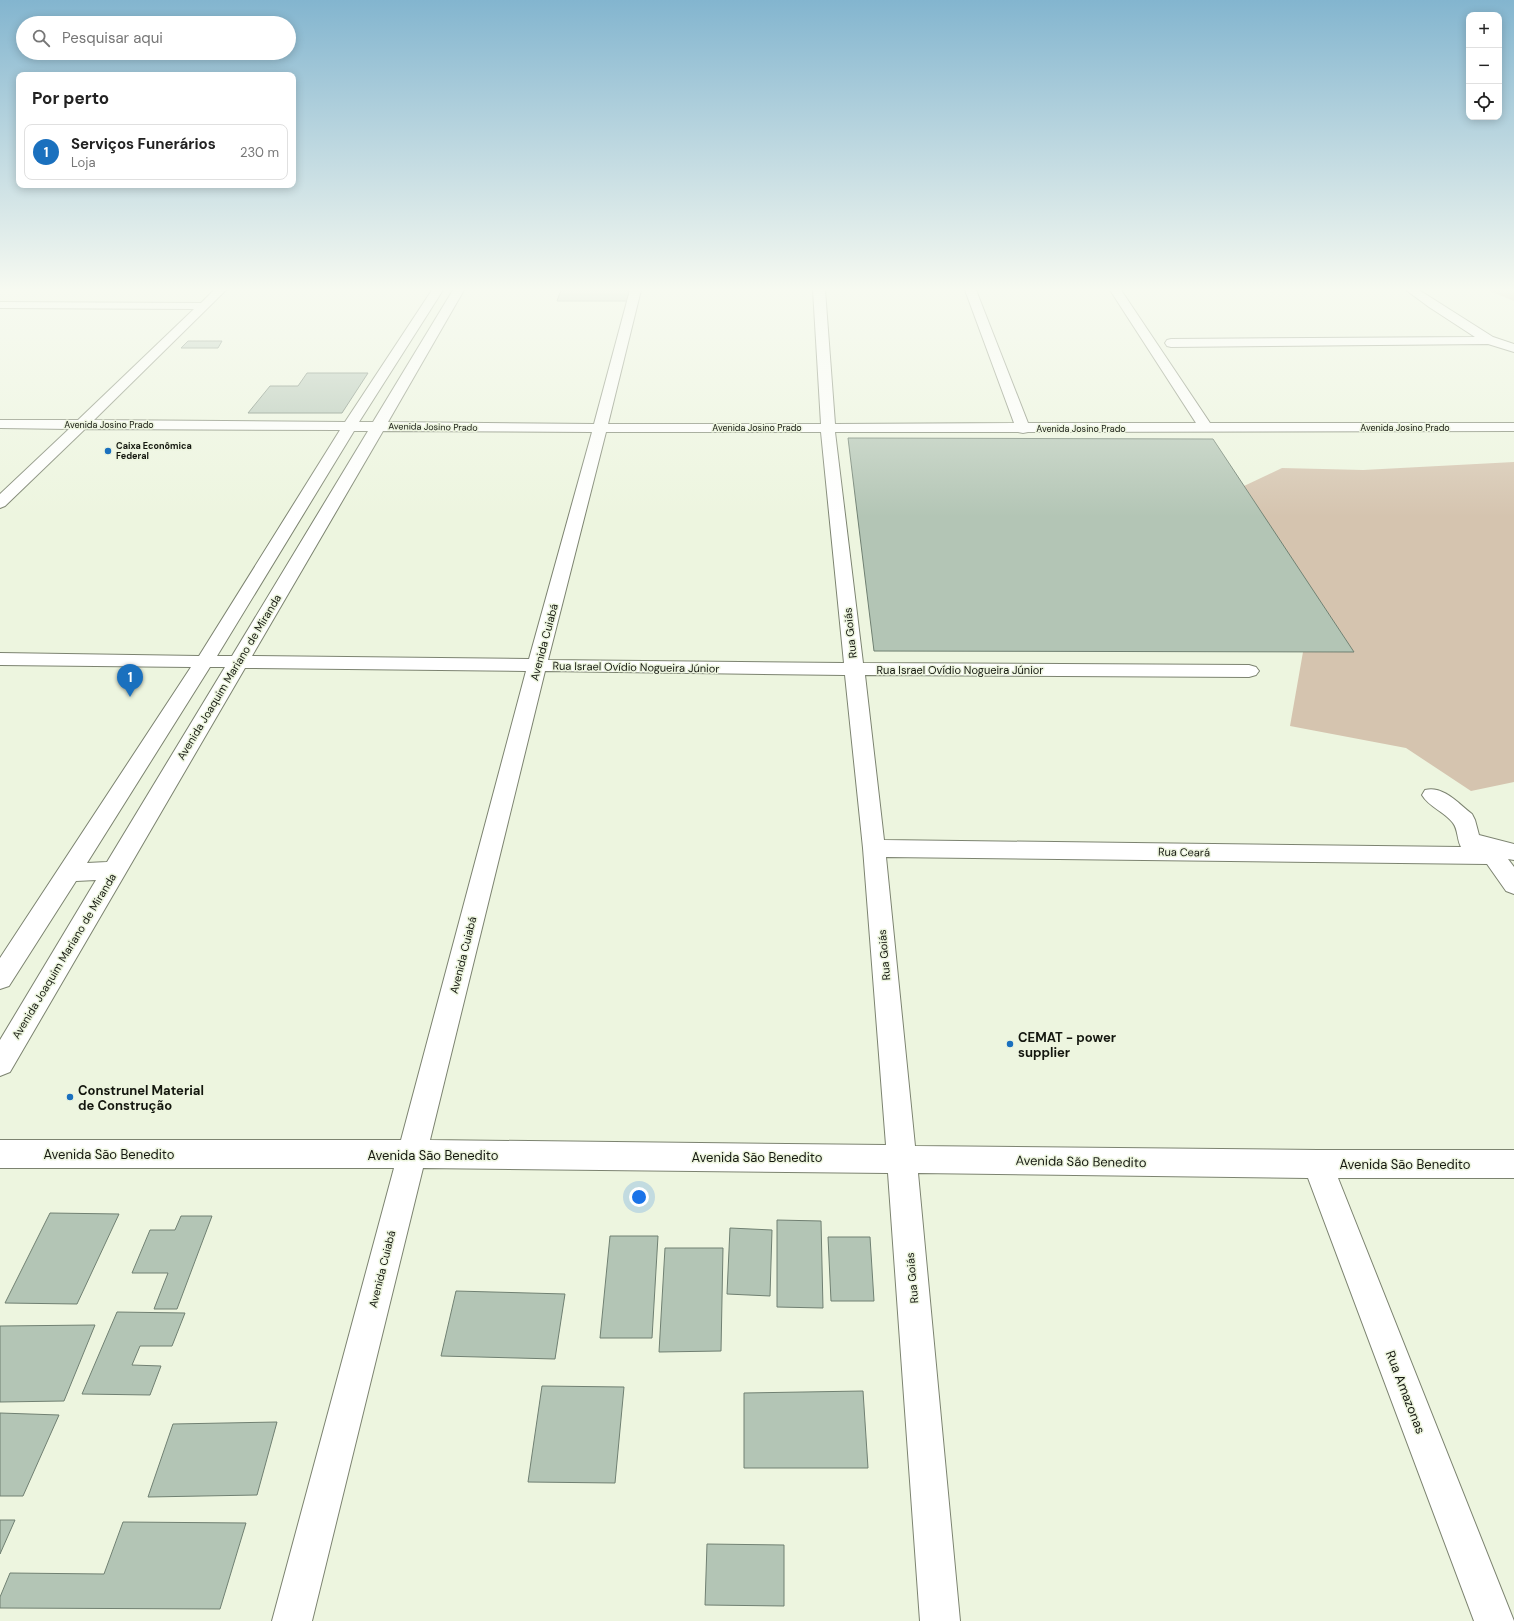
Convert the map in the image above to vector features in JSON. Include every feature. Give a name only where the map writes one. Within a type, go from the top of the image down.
[{"type":"street","points":[[0,503],[141,366]]},
{"type":"street","points":[[0,979],[204,662],[388,366]]},
{"type":"street","name":"Avenida Joaquim Mariano de Miranda","points":[[0,1064],[414,366]]},
{"type":"street","name":"Avenida Cuiabá","points":[[292,1621],[537,666],[616,366]]},
{"type":"street","name":"Rua Goiás","points":[[824,366],[828,428],[874,848],[902,1158],[940,1621]]},
{"type":"street","points":[[999,366],[1023,429]]},
{"type":"street","points":[[1165,366],[1206,428]]},
{"type":"street","name":"Avenida Josino Prado","points":[[0,424],[600,428],[1514,428]]},
{"type":"street","name":"Rua Israel Ovídio Nogueira Júnior","points":[[0,659],[537,666],[1249,671]]},
{"type":"street","points":[[1434,795],[1464,820],[1469,841],[1504,854],[1514,885]]},
{"type":"street","name":"Rua Ceará","points":[[874,848],[1504,854]]},
{"type":"street","points":[[69,872],[114,871]]},
{"type":"street","name":"Avenida São Benedito","points":[[0,1154],[412,1154],[902,1158],[1318,1164],[1514,1164]]},
{"type":"street","name":"Rua Amazonas","points":[[1318,1164],[1494,1621]]},
{"type":"shaded area","points":[[1514,462],[1514,782],[1471,791],[1406,748],[1290,726],[1303,652],[1354,652],[1244,486],[1282,468],[1363,470]]},
{"type":"building","points":[[307,373],[368,373],[342,413],[248,413],[270,386],[298,386]]},
{"type":"building","points":[[848,438],[1213,439],[1354,652],[874,651]]},
{"type":"building","points":[[50,1213],[119,1214],[77,1304],[5,1303]]},
{"type":"building","points":[[181,1216],[212,1216],[177,1309],[154,1309],[168,1273],[132,1273],[150,1230],[175,1230]]},
{"type":"building","points":[[777,1220],[821,1221],[823,1308],[777,1307]]},
{"type":"building","points":[[730,1228],[772,1230],[770,1296],[727,1294]]},
{"type":"building","points":[[610,1236],[658,1236],[652,1338],[600,1338]]},
{"type":"building","points":[[828,1237],[870,1237],[874,1301],[831,1301]]},
{"type":"building","points":[[665,1248],[723,1248],[721,1351],[659,1352]]},
{"type":"building","points":[[456,1291],[565,1294],[555,1359],[441,1356]]},
{"type":"building","points":[[117,1312],[185,1313],[172,1346],[140,1346],[132,1365],[161,1366],[150,1395],[82,1394]]},
{"type":"building","points":[[95,1325],[64,1401],[0,1402],[0,1326]]},
{"type":"building","points":[[542,1386],[624,1387],[615,1483],[528,1482]]},
{"type":"building","points":[[863,1391],[868,1468],[744,1468],[744,1393]]},
{"type":"building","points":[[0,1413],[59,1415],[23,1496],[0,1496]]},
{"type":"building","points":[[277,1422],[257,1495],[148,1497],[173,1424]]},
{"type":"building","points":[[0,1520],[15,1520],[0,1554]]},
{"type":"building","points":[[123,1522],[246,1523],[220,1609],[0,1608],[0,1597],[10,1573],[104,1574]]},
{"type":"building","points":[[707,1544],[784,1545],[784,1606],[705,1605]]},
{"type":"place","name":"Caixa Econômica Federal","points":[[108,451]]},
{"type":"place","name":"Serviços Funerários","points":[[130,697]]},
{"type":"place","name":"CEMAT - power supplier","points":[[1010,1044]]},
{"type":"place","name":"Construnel Material de Construção","points":[[70,1097]]}]
